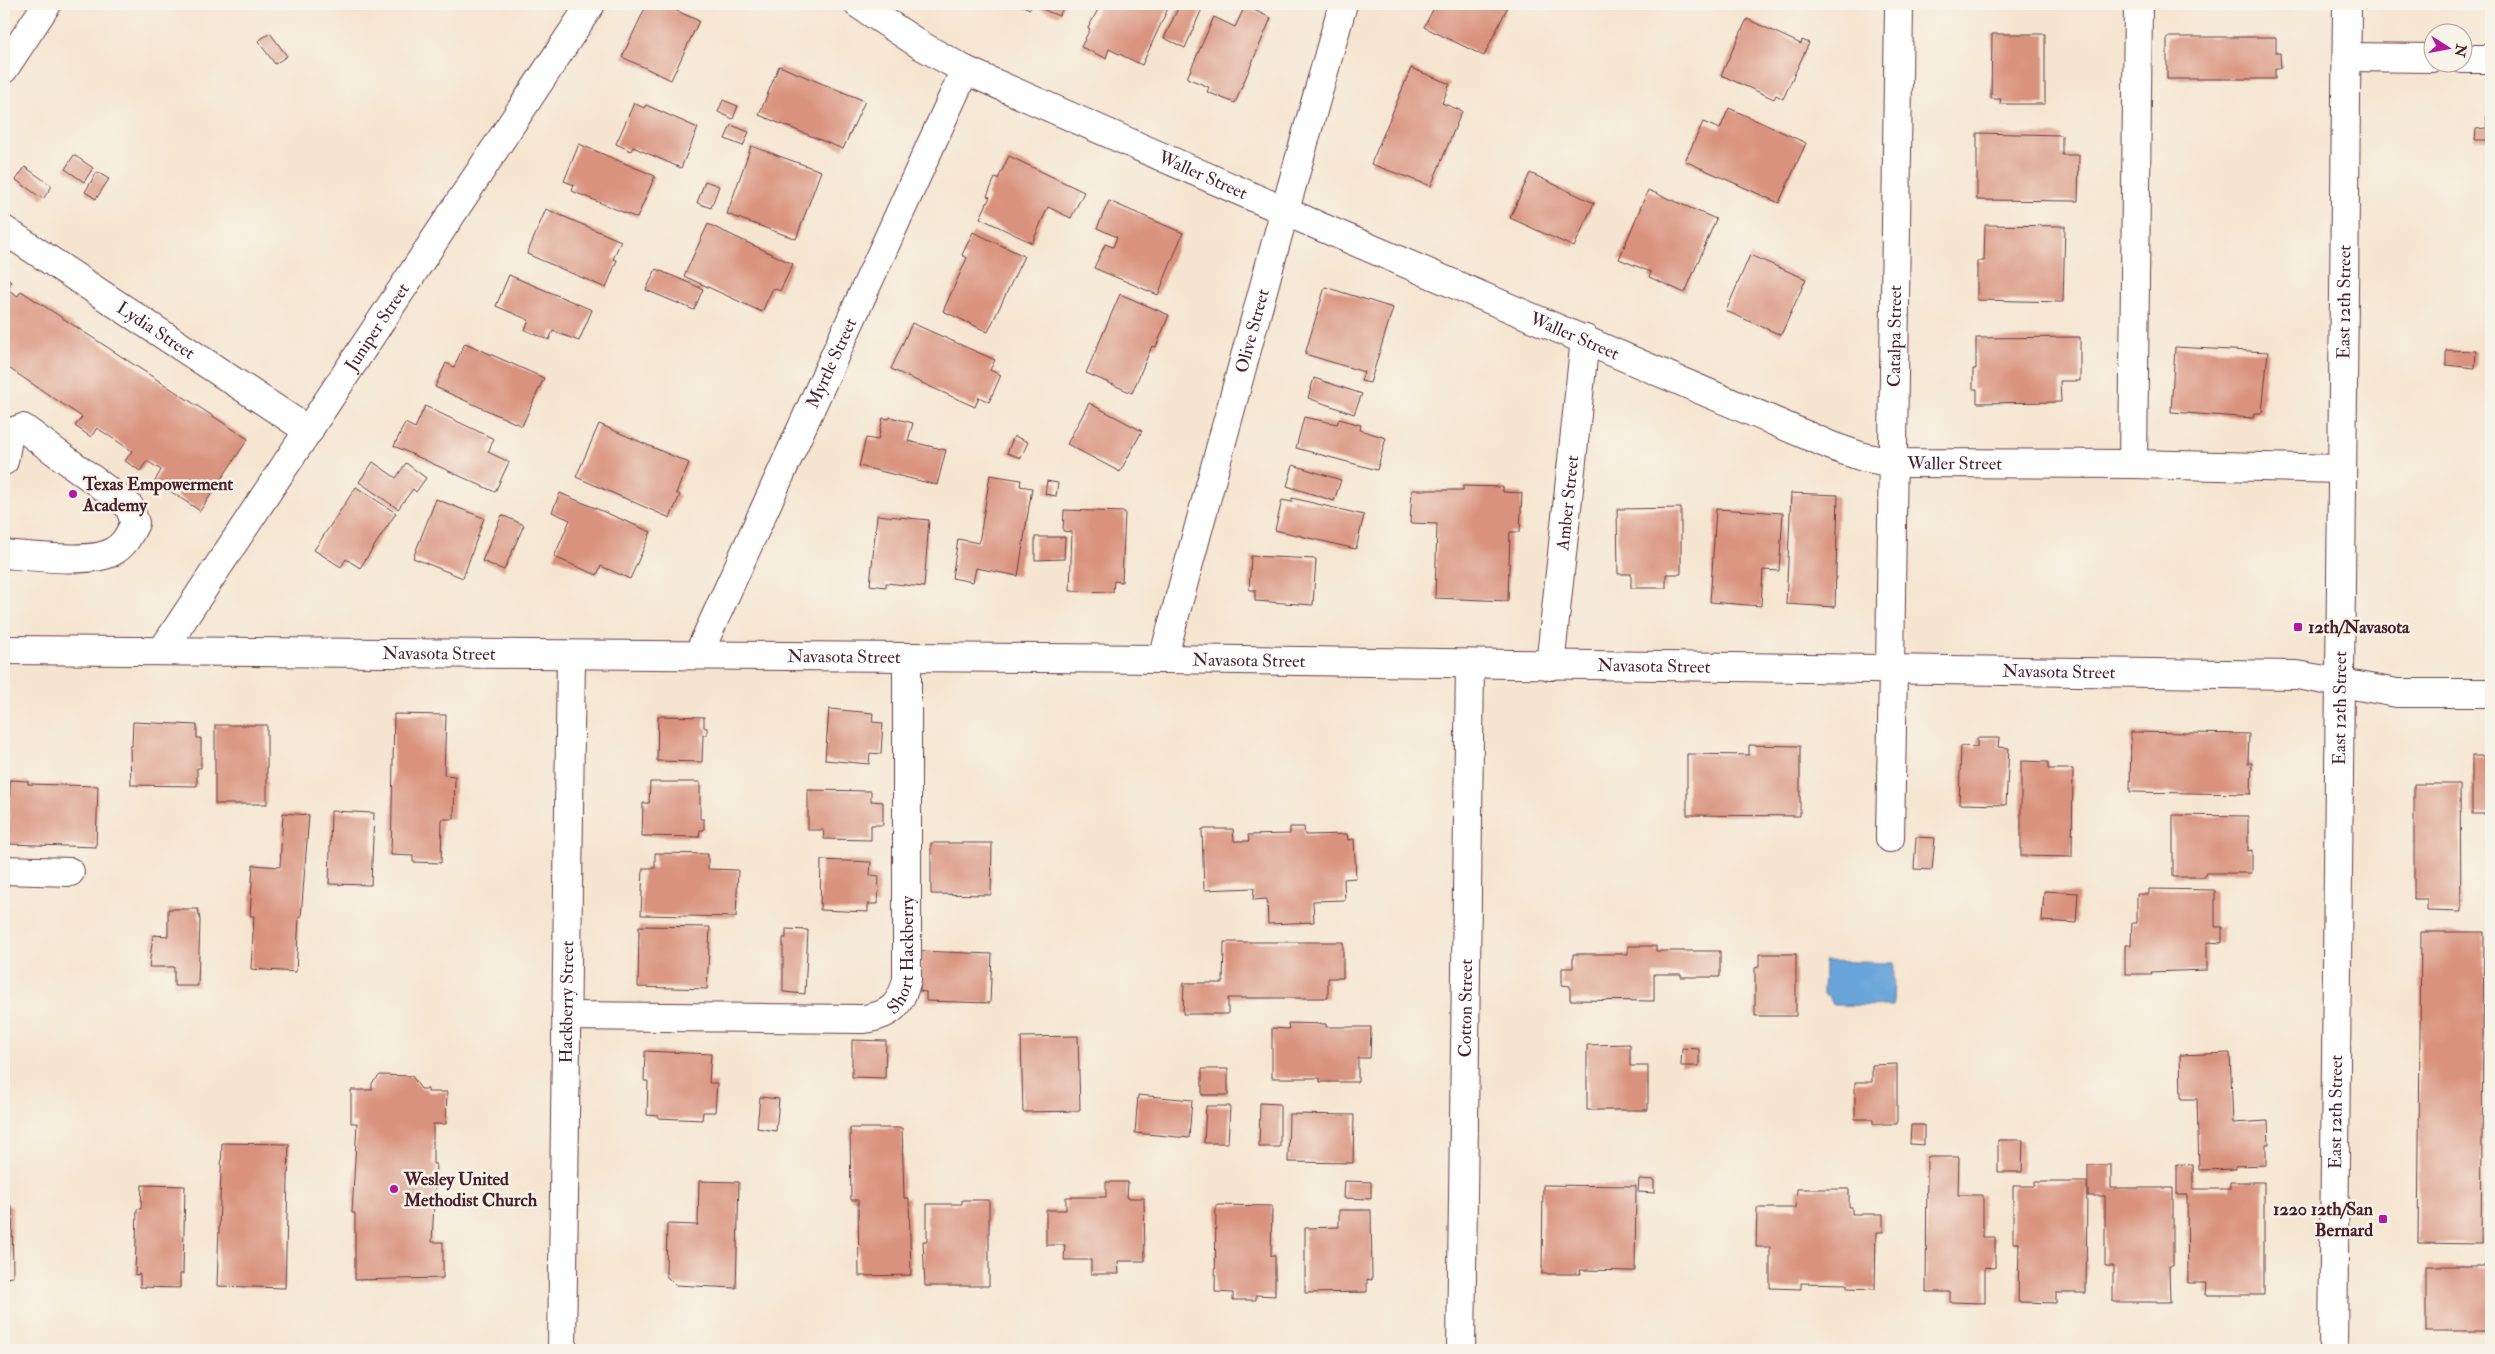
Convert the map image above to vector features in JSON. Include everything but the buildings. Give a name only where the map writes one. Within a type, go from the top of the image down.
[{"type":"street","points":[[4,69],[47,4]]},
{"type":"street","name":"Juniper Street","points":[[162,651],[310,431],[591,4]]},
{"type":"street","name":"Waller Street","points":[[858,4],[922,46],[964,70],[1285,209],[1321,227],[1834,447],[1863,457],[1893,463],[2133,464],[2341,469]]},
{"type":"street","name":"Olive Street","points":[[1163,660],[1285,209],[1343,4]]},
{"type":"street","name":"Catalpa Street","points":[[1890,838],[1899,4]]},
{"type":"street","points":[[2133,464],[2138,4]]},
{"type":"street","name":"East 12th Street","points":[[2333,1350],[2347,4]]},
{"type":"street","points":[[2347,57],[2422,58]]},
{"type":"street","points":[[2472,59],[2491,59]]},
{"type":"street","name":"Myrtle Street","points":[[698,655],[964,70]]},
{"type":"street","name":"Lydia Street","points":[[4,230],[310,431]]},
{"type":"street","name":"Amber Street","points":[[1550,666],[1585,339]]},
{"type":"street","points":[[4,461],[9,433],[23,428],[129,506],[135,523],[126,541],[110,554],[84,558],[4,554]]},
{"type":"street","name":"Navasota Street","points":[[4,650],[1163,660],[2308,676],[2397,693],[2491,693]]},
{"type":"street","name":"Hackberry Street","points":[[562,1350],[571,655]]},
{"type":"street","name":"Short Hackberry","points":[[566,1016],[864,1019],[881,1016],[894,1008],[903,994],[907,979],[907,659]]},
{"type":"street","name":"Cotton Street","points":[[1461,1350],[1470,665]]},
{"type":"street","points":[[4,870],[70,872]]},
{"type":"water","points":[[1824,961],[1894,963],[1893,1006],[1833,1005],[1830,998],[1823,994]]},
{"type":"place","name":"Texas Empowerment Academy","points":[[73,494]]},
{"type":"place","name":"12th/Navasota","points":[[2298,627]]},
{"type":"place","name":"Wesley United Methodist Church","points":[[394,1189]]},
{"type":"place","name":"1220 12th/San Bernard","points":[[2383,1219]]}]
